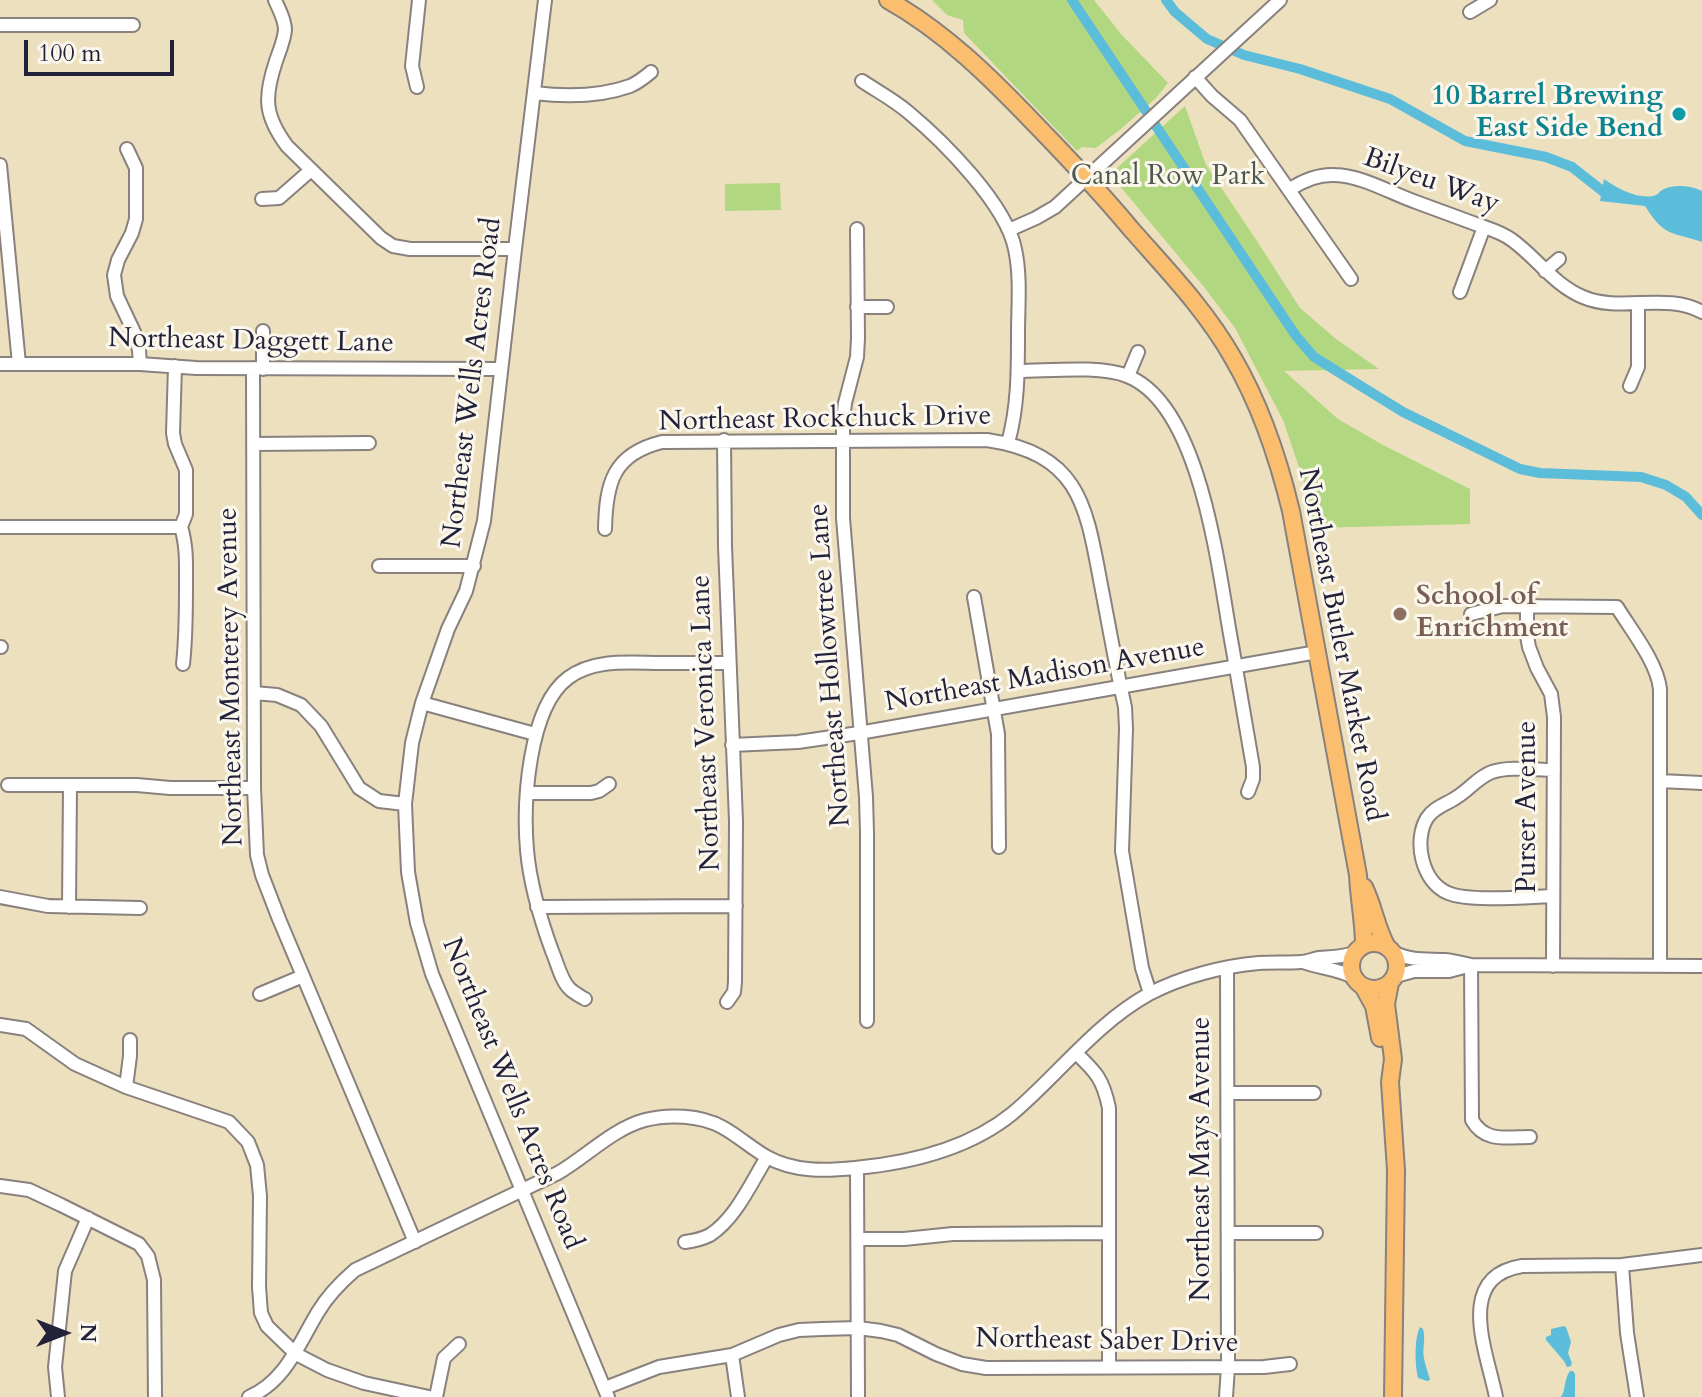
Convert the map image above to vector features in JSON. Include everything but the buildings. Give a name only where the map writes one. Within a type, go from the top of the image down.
[{"type":"main road","name":"Northeast Butler Market Road","points":[[888,0],[932,28],[970,60],[1087,178],[1196,303],[1231,355],[1257,404],[1278,460],[1291,511],[1358,875],[1364,930],[1359,949]]},
{"type":"main road","name":"Northeast Butler Market Road","points":[[1358,875],[1369,898],[1377,928],[1390,950]]},
{"type":"main road","points":[[1390,1082],[1382,1063],[1374,1006],[1351,965],[1359,949],[1374,943],[1390,950],[1398,966],[1386,1004],[1393,1059],[1390,1082],[1396,1170],[1393,1397]]},
{"type":"main road","points":[[1359,983],[1380,989],[1393,980]]},
{"type":"street","points":[[275,0],[285,30],[269,83],[268,106],[274,128],[287,146],[381,238],[393,246],[410,249],[515,249]]},
{"type":"street","points":[[417,87],[412,66],[419,0]]},
{"type":"street","name":"Northeast Wells Acres Road","points":[[545,0],[484,521],[466,591],[434,664],[422,703],[412,743],[405,804],[408,872],[417,923],[432,974],[606,1392]]},
{"type":"street","points":[[1009,230],[1055,207],[1280,0]]},
{"type":"street","points":[[1470,12],[1490,0]]},
{"type":"street","points":[[0,25],[133,25]]},
{"type":"street","points":[[534,93],[565,97],[588,95],[632,85],[651,72]]},
{"type":"street","points":[[1195,77],[1240,120],[1351,279]]},
{"type":"street","points":[[862,81],[907,111],[941,143],[997,206],[1009,230],[1018,268],[1018,371],[1015,417],[1008,443]]},
{"type":"street","points":[[127,149],[136,168],[136,219],[114,275],[117,296],[134,332],[140,364]]},
{"type":"street","points":[[0,165],[19,364]]},
{"type":"street","points":[[262,199],[279,198],[311,170]]},
{"type":"street","name":"Bilyeu Way","points":[[1290,189],[1319,176],[1355,178],[1499,232],[1513,240],[1566,288],[1583,298],[1605,304],[1682,304],[1702,312]]},
{"type":"street","points":[[1460,292],[1484,227]]},
{"type":"street","name":"Northeast Hollowtree Lane","points":[[857,229],[857,357],[845,403],[842,440],[844,553],[867,833],[867,1021]]},
{"type":"street","points":[[1545,271],[1559,259]]},
{"type":"street","points":[[1630,386],[1638,367],[1638,304]]},
{"type":"street","points":[[857,307],[887,307]]},
{"type":"street","name":"Northeast Monterey Avenue","points":[[263,331],[253,444],[257,855],[262,875],[303,976],[415,1242]]},
{"type":"street","points":[[1128,376],[1138,352]]},
{"type":"street","name":"Northeast Daggett Lane","points":[[0,364],[501,369]]},
{"type":"street","points":[[175,366],[173,433],[186,470],[186,514],[181,527],[186,556],[183,664]]},
{"type":"street","points":[[1018,371],[1093,370],[1128,376],[1147,388],[1166,408],[1177,427],[1203,493],[1210,522],[1253,767],[1248,792]]},
{"type":"street","name":"Northeast Veronica Lane","points":[[724,440],[736,821],[735,982],[734,992],[727,1002]]},
{"type":"street","name":"Northeast Rockchuck Drive","points":[[605,529],[610,482],[620,466],[644,446],[662,442],[987,440],[1029,450],[1049,461],[1066,477],[1081,499],[1091,528],[1125,707],[1122,851],[1142,968],[1150,993]]},
{"type":"street","points":[[253,444],[369,443]]},
{"type":"street","points":[[0,527],[181,527]]},
{"type":"street","points":[[379,566],[474,566]]},
{"type":"street","points":[[974,597],[999,751],[999,847]]},
{"type":"street","points":[[1471,614],[1503,606],[1617,607],[1652,665],[1659,680],[1660,966]]},
{"type":"street","name":"Purser Avenue","points":[[1527,606],[1529,647],[1551,694],[1552,704],[1553,966]]},
{"type":"street","name":"Northeast Madison Avenue","points":[[732,745],[798,742],[859,733],[1317,652]]},
{"type":"street","points":[[585,999],[568,988],[537,907],[525,822],[535,734],[553,693],[566,679],[582,669],[619,663],[729,663]]},
{"type":"street","points":[[254,693],[277,695],[301,705],[321,726],[359,788],[379,801],[405,804]]},
{"type":"street","points":[[422,703],[535,734]]},
{"type":"street","points":[[1553,896],[1468,897],[1445,892],[1430,879],[1421,842],[1422,830],[1431,813],[1459,796],[1480,778],[1495,771],[1554,770]]},
{"type":"street","points":[[1660,781],[1702,783]]},
{"type":"street","points":[[527,793],[591,793],[609,784]]},
{"type":"street","points":[[8,785],[254,788]]},
{"type":"street","points":[[69,907],[70,786]]},
{"type":"street","points":[[0,897],[48,906],[140,908]]},
{"type":"street","points":[[537,907],[736,906]]},
{"type":"street","points":[[249,1397],[278,1376],[296,1354],[334,1288],[355,1270],[523,1191],[578,1162],[621,1130],[645,1120],[672,1117],[708,1121],[767,1157],[809,1169],[857,1168],[931,1155],[982,1133],[1011,1114],[1101,1027],[1150,993],[1191,977],[1227,969],[1256,963],[1343,957],[1359,949]]},
{"type":"street","points":[[1390,950],[1400,957],[1449,960],[1471,965],[1702,966]]},
{"type":"street","points":[[1303,962],[1341,971],[1359,983]]},
{"type":"street","points":[[1393,980],[1414,971],[1449,971],[1471,965]]},
{"type":"street","points":[[1471,965],[1472,1120],[1481,1133],[1488,1136],[1530,1137]]},
{"type":"street","name":"Northeast Mays Avenue","points":[[1226,1397],[1227,969]]},
{"type":"street","points":[[260,994],[303,976]]},
{"type":"street","points":[[0,1025],[26,1029],[75,1064],[126,1087],[229,1122],[248,1142],[257,1165],[260,1196],[259,1287],[261,1313],[267,1326],[296,1354],[327,1370],[364,1383],[429,1397]]},
{"type":"street","points":[[126,1087],[130,1040]]},
{"type":"street","points":[[1076,1053],[1097,1073],[1109,1108],[1109,1367]]},
{"type":"street","points":[[1228,1093],[1314,1093]]},
{"type":"street","points":[[685,1242],[708,1236],[723,1224],[740,1203],[767,1157]]},
{"type":"street","points":[[857,1168],[858,1397]]},
{"type":"street","points":[[0,1186],[29,1190],[139,1244],[148,1256],[154,1280],[155,1397]]},
{"type":"street","points":[[58,1397],[55,1367],[65,1271],[88,1218]]},
{"type":"street","points":[[858,1239],[904,1239],[953,1234],[1108,1233]]},
{"type":"street","points":[[1228,1233],[1316,1233]]},
{"type":"street","points":[[1496,1397],[1480,1311],[1482,1295],[1496,1275],[1508,1268],[1522,1266],[1622,1265],[1702,1255]]},
{"type":"street","points":[[1622,1265],[1627,1333],[1637,1397]]},
{"type":"street","name":"Northeast Saber Drive","points":[[606,1392],[659,1367],[732,1355],[799,1330],[858,1328],[881,1331],[898,1335],[962,1364],[986,1368],[1264,1367],[1290,1364]]},
{"type":"street","points":[[436,1397],[444,1358],[459,1344]]},
{"type":"street","points":[[732,1355],[738,1397]]},
{"type":"green space","name":"Canal Row Park","points":[[932,0],[1094,0],[1121,34],[1168,83],[1156,98],[1096,148],[1082,147],[1077,151],[964,33],[963,20],[947,15]]},
{"type":"green space","points":[[1185,106],[1206,165],[1300,308],[1336,339],[1379,369],[1284,371],[1338,419],[1470,489],[1470,524],[1314,528],[1306,488],[1283,420],[1235,328],[1119,185],[1117,168]]},
{"type":"green space","points":[[780,183],[781,210],[725,211],[725,184]]},
{"type":"water","points":[[1604,179],[1640,196],[1653,196],[1673,186],[1702,191],[1702,242],[1663,228],[1645,206],[1600,201]]},
{"type":"water","points":[[1564,1326],[1571,1342],[1568,1353],[1572,1363],[1567,1367],[1546,1340],[1551,1335],[1551,1329]]},
{"type":"water","points":[[1420,1327],[1424,1333],[1425,1363],[1430,1380],[1427,1381],[1418,1378],[1417,1373],[1416,1345]]},
{"type":"water","points":[[1570,1371],[1575,1374],[1575,1397],[1561,1397],[1567,1377]]},
{"type":"waterway","points":[[1072,0],[1296,336],[1314,357],[1403,412],[1520,469],[1540,473],[1641,477],[1666,485],[1686,497],[1702,515]]},
{"type":"waterway","points":[[1166,0],[1175,12],[1207,39],[1244,55],[1300,69],[1390,99],[1465,141],[1546,157],[1572,167],[1605,193],[1615,195]]},
{"type":"place","name":"10 Barrel Brewing East Side Bend","points":[[1679,114]]},
{"type":"place","name":"School of Enrichment","points":[[1400,614]]}]
